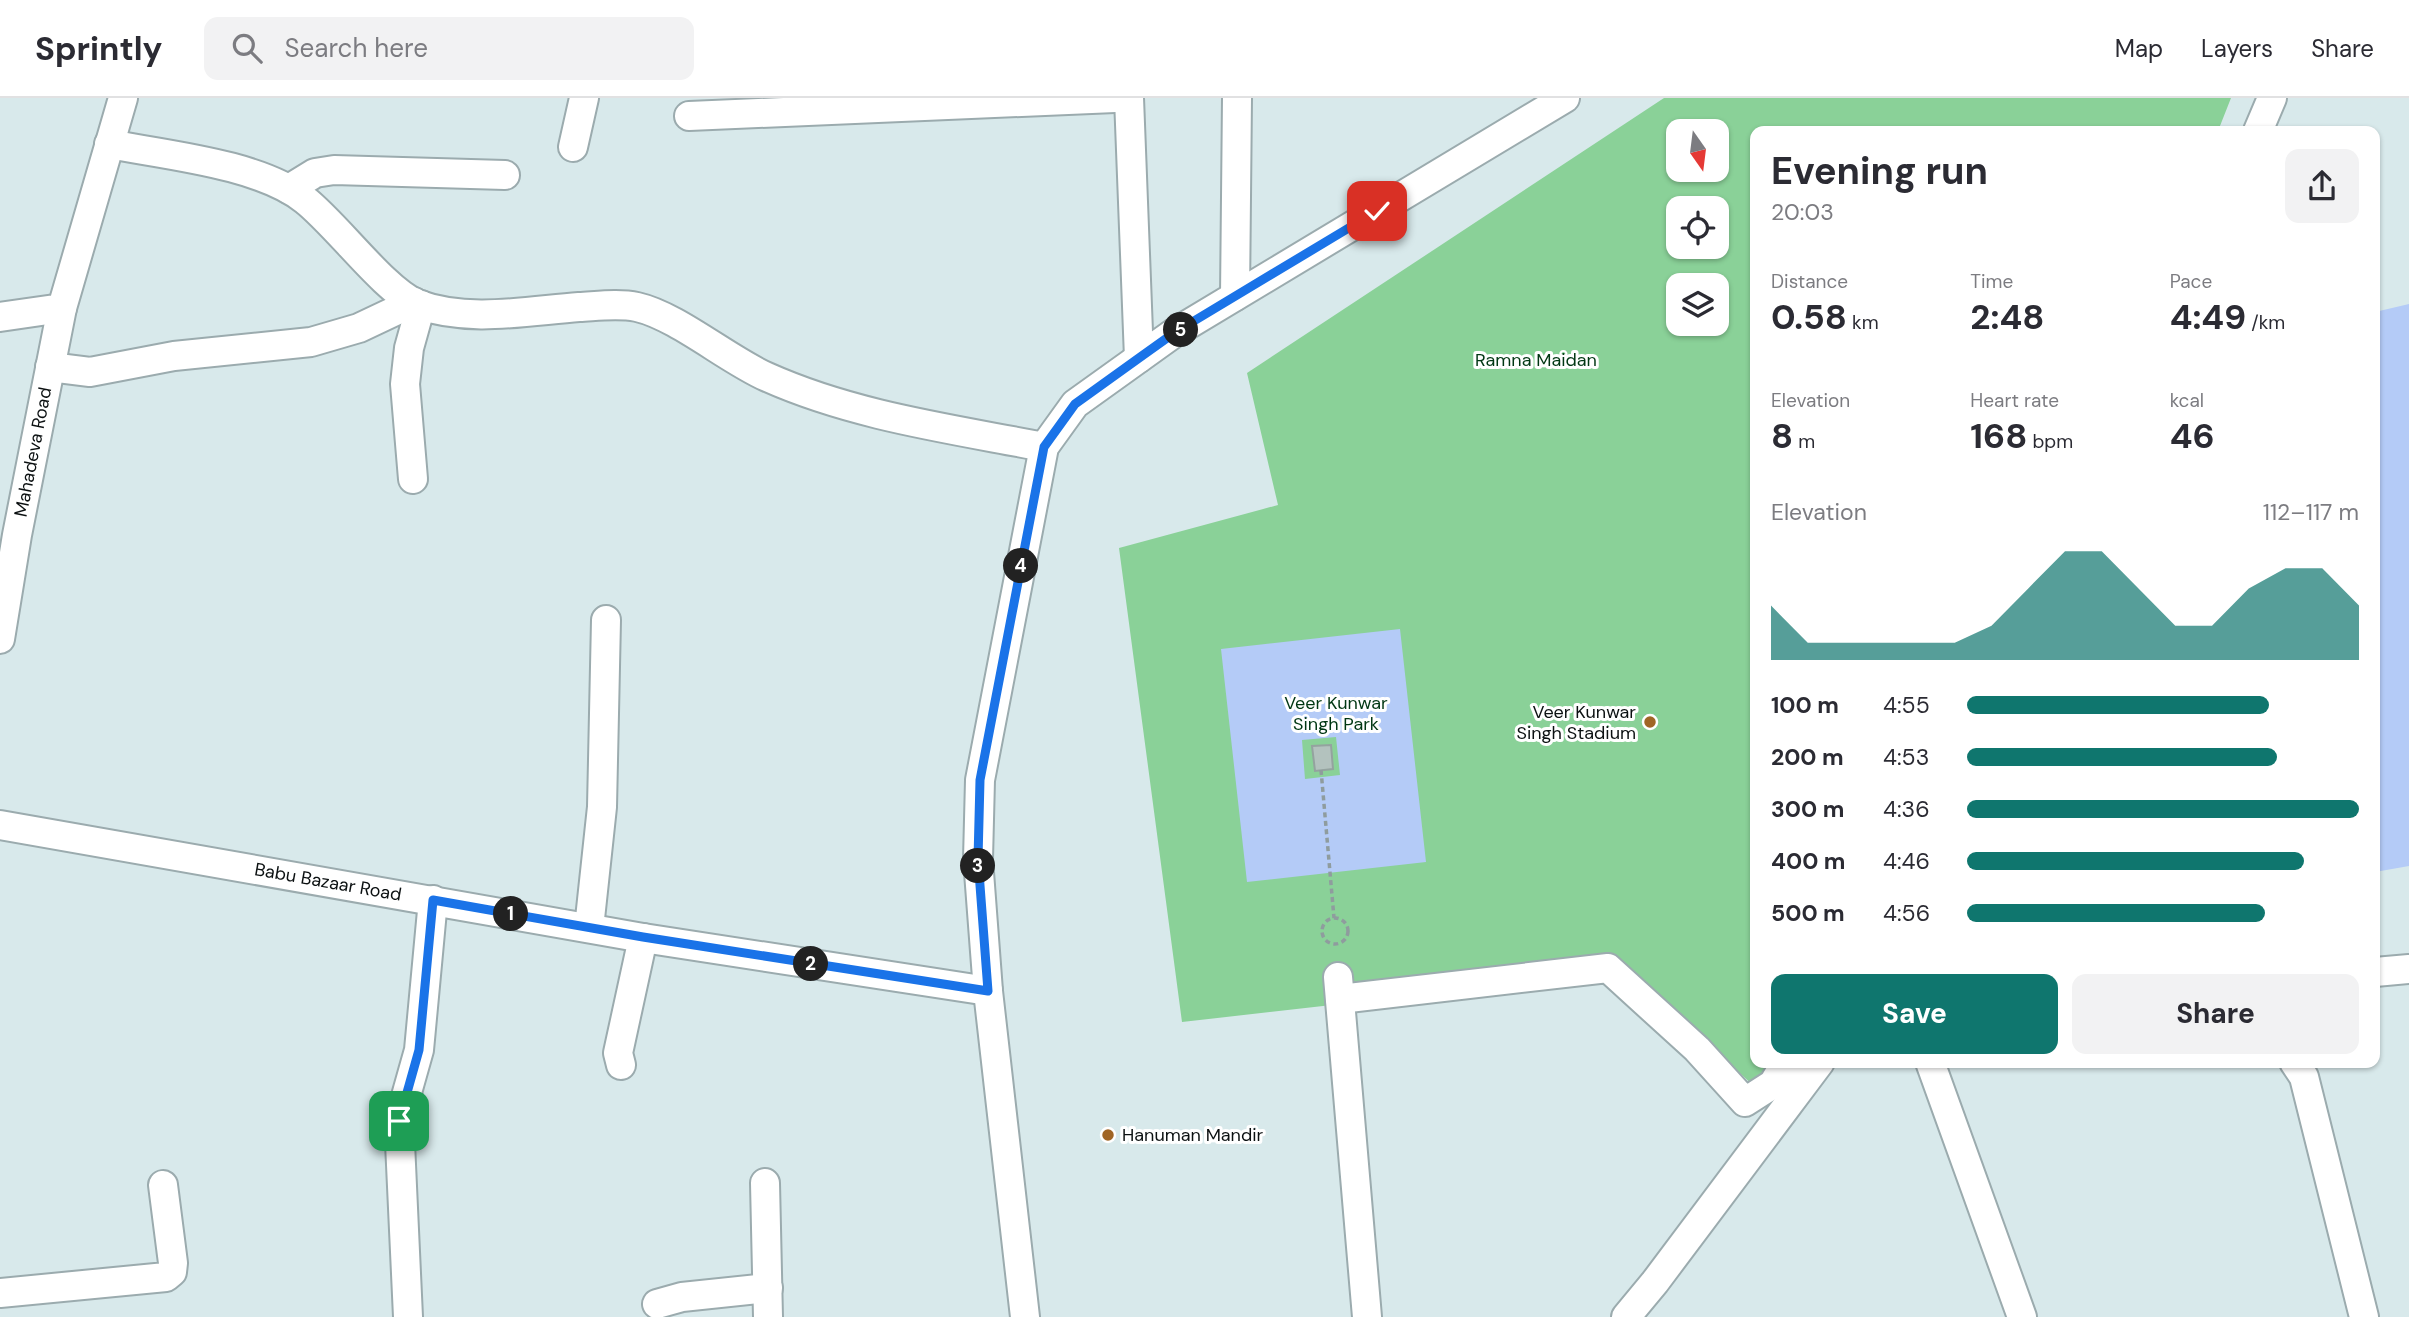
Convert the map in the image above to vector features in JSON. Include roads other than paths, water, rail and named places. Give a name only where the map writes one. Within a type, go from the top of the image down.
[{"type":"street","name":"Mahadeva Road","points":[[0,639],[16,535],[62,308],[123,98]]},
{"type":"street","points":[[573,147],[584,98]]},
{"type":"street","points":[[689,116],[1115,98]]},
{"type":"street","points":[[1129,98],[1139,358]]},
{"type":"street","points":[[1236,296],[1237,98]]},
{"type":"street","points":[[1518,98],[1518,126]]},
{"type":"street","points":[[1026,1317],[988,991],[978,859],[980,780],[1044,447],[1075,404],[1139,358],[1236,296],[1565,98]]},
{"type":"street","points":[[2260,126],[2272,98]]},
{"type":"street","points":[[109,144],[256,173],[289,189],[335,228],[391,286],[417,304],[441,312],[484,315],[607,305],[637,307],[658,314],[766,377],[808,394],[877,414],[1044,447]]},
{"type":"street","points":[[289,189],[315,173],[334,170],[505,175]]},
{"type":"street","points":[[50,368],[90,372],[174,356],[311,342],[359,328],[417,304]]},
{"type":"street","points":[[413,479],[406,376],[417,304]]},
{"type":"street","points":[[0,317],[62,308]]},
{"type":"street","points":[[589,928],[602,807],[606,620]]},
{"type":"street","name":"Babu Bazaar Road","points":[[0,825],[589,928],[988,991]]},
{"type":"street","points":[[408,1317],[399,1121],[419,1050],[433,900]]},
{"type":"street","points":[[621,1065],[618,1053],[643,937]]},
{"type":"street","points":[[1367,1317],[1339,988],[1608,968],[1697,1049],[1745,1102],[1773,1084],[1782,1068]]},
{"type":"street","points":[[2380,972],[2409,969]]},
{"type":"street","points":[[1626,1317],[1816,1068]]},
{"type":"street","points":[[1932,1068],[2022,1317]]},
{"type":"street","points":[[2298,1068],[2305,1077],[2364,1317]]},
{"type":"street","points":[[765,1183],[768,1317]]},
{"type":"street","points":[[0,1293],[166,1277],[172,1272],[173,1263],[163,1185]]},
{"type":"street","points":[[657,1304],[682,1297],[768,1288]]},
{"type":"water","points":[[2409,304],[2409,866],[2380,871],[2380,311]]},
{"type":"water","points":[[1400,629],[1426,862],[1247,882],[1221,649]],"holes":[[[1336,737],[1340,775],[1305,779],[1302,740]]]},
{"type":"place","name":"Veer Kunwar Singh Stadium","points":[[1650,722]]},
{"type":"place","name":"Hanuman Mandir","points":[[1108,1135]]},
{"type":"park label","name":"Ramna Maidan","points":[[1536,360]]},
{"type":"park label","name":"Veer Kunwar Singh Park","points":[[1336,713]]}]
